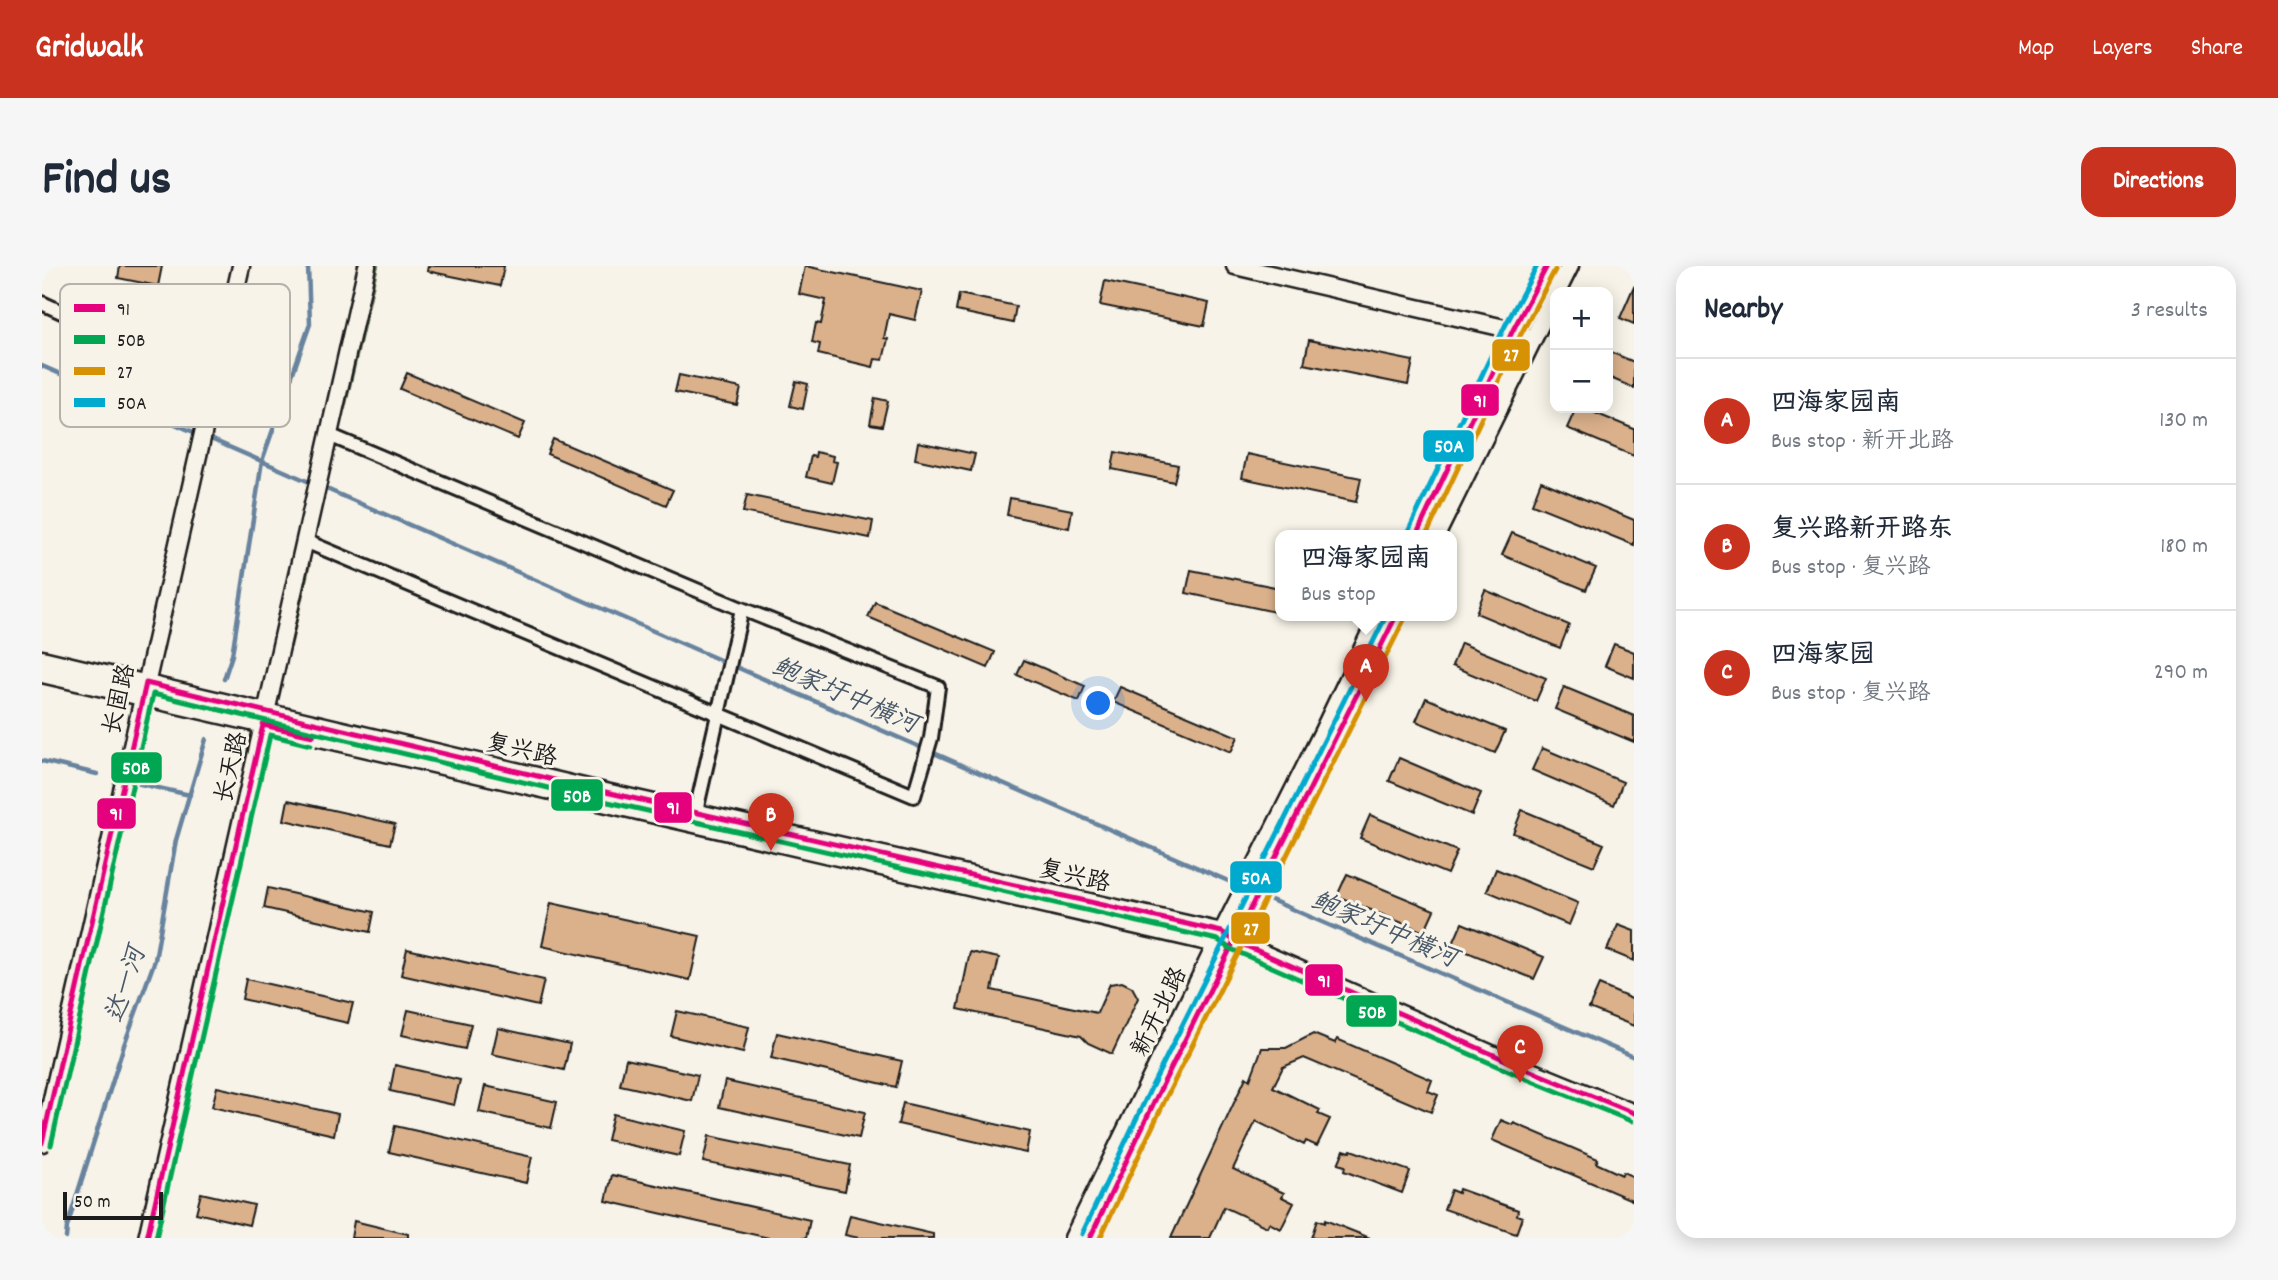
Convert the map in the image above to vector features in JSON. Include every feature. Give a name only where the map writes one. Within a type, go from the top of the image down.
[{"type":"street","name":"长固路","points":[[237,284],[241,266]]},
{"type":"street","name":"长天路","points":[[147,1238],[367,266]]},
{"type":"street","points":[[1235,266],[1513,330],[1532,341]]},
{"type":"street","points":[[1419,530],[1513,330],[1547,266]]},
{"type":"street","points":[[1560,287],[1570,266]]},
{"type":"street","points":[[42,303],[60,311]]},
{"type":"street","points":[[1439,530],[1550,306]]},
{"type":"street","name":"长固路","points":[[42,1143],[204,427]]},
{"type":"street","points":[[305,541],[914,796],[931,738],[938,687],[742,609],[329,435]]},
{"type":"street","points":[[695,817],[742,609]]},
{"type":"street","name":"新开北路","points":[[1259,877],[1323,731],[1376,621]]},
{"type":"street","name":"新开北路","points":[[1073,1238],[1224,939],[1393,621]]},
{"type":"street","name":"复兴路","points":[[42,659],[144,690],[1224,939],[1634,1113]]},
{"type":"street","name":"复兴路","points":[[42,674],[144,690]]},
{"type":"street","name":"新开北路","points":[[1090,1238],[1158,1094],[1224,939]]},
{"type":"green space","points":[[375,266],[378,266],[343,409]]},
{"type":"green space","points":[[308,563],[310,564],[289,647]]},
{"type":"green space","points":[[125,739],[127,740],[42,1112],[42,1101]]},
{"type":"green space","points":[[261,767],[263,769],[153,1238]]},
{"type":"building","points":[[120,266],[162,266],[158,284],[118,278]]},
{"type":"building","points":[[428,266],[504,266],[500,286],[427,271]]},
{"type":"building","points":[[805,266],[922,291],[915,320],[889,314],[884,338],[888,339],[883,360],[875,359],[873,367],[818,354],[820,344],[812,342],[816,323],[821,324],[826,300],[799,294]]},
{"type":"building","points":[[1105,281],[1209,303],[1204,326],[1100,305]]},
{"type":"building","points":[[1634,286],[1634,324],[1620,318]]},
{"type":"building","points":[[959,294],[1016,306],[1013,323],[956,311]]},
{"type":"building","points":[[1309,340],[1413,361],[1408,385],[1304,364]]},
{"type":"building","points":[[1613,353],[1634,362],[1634,388],[1613,379]]},
{"type":"building","points":[[407,373],[525,423],[518,439],[400,389]]},
{"type":"building","points":[[679,375],[741,388],[737,405],[675,392]]},
{"type":"building","points":[[796,381],[808,384],[803,409],[790,406]]},
{"type":"building","points":[[875,398],[888,401],[882,426],[870,424]]},
{"type":"building","points":[[1574,413],[1595,413],[1634,429],[1634,456],[1567,428]]},
{"type":"building","points":[[553,439],[673,490],[666,505],[547,454]]},
{"type":"building","points":[[918,442],[975,454],[971,471],[915,459]]},
{"type":"building","points":[[816,452],[833,456],[832,461],[837,462],[832,483],[806,477],[811,456],[815,457]]},
{"type":"building","points":[[1115,452],[1178,465],[1174,482],[1112,469]]},
{"type":"building","points":[[1247,454],[1361,478],[1356,502],[1242,478]]},
{"type":"building","points":[[1541,481],[1634,520],[1634,545],[1532,504]]},
{"type":"building","points":[[747,495],[873,521],[870,538],[743,512]]},
{"type":"building","points":[[1010,498],[1072,510],[1069,528],[1007,515]]},
{"type":"building","points":[[1512,533],[1596,568],[1586,590],[1502,555]]},
{"type":"building","points":[[1191,570],[1275,587],[1275,612],[1186,593]]},
{"type":"building","points":[[1485,590],[1569,625],[1560,648],[1476,613]]},
{"type":"building","points":[[875,602],[995,652],[988,668],[868,617]]},
{"type":"building","points":[[1461,643],[1546,678],[1536,701],[1452,666]]},
{"type":"building","points":[[1614,644],[1634,652],[1634,678],[1605,666]]},
{"type":"building","points":[[1024,660],[1085,686],[1079,701],[1017,675]]},
{"type":"building","points":[[1120,687],[1238,737],[1231,752],[1113,702]]},
{"type":"building","points":[[1564,687],[1634,716],[1634,742],[1555,709]]},
{"type":"building","points":[[1426,698],[1505,731],[1495,753],[1416,721]]},
{"type":"building","points":[[1542,748],[1623,782],[1614,805],[1532,770]]},
{"type":"building","points":[[1399,758],[1481,793],[1472,815],[1389,781]]},
{"type":"building","points":[[288,800],[395,824],[390,844],[284,820]]},
{"type":"building","points":[[1522,810],[1604,844],[1594,866],[1513,833]]},
{"type":"building","points":[[1370,815],[1457,851],[1447,874],[1360,838]]},
{"type":"building","points":[[1496,869],[1578,903],[1569,925],[1487,891]]},
{"type":"building","points":[[1347,874],[1434,910],[1424,932],[1337,896]]},
{"type":"building","points":[[268,888],[374,912],[370,932],[264,908]]},
{"type":"building","points":[[551,903],[700,936],[690,980],[542,946]]},
{"type":"building","points":[[1462,923],[1544,957],[1534,979],[1452,946]]},
{"type":"building","points":[[1618,925],[1634,931],[1634,961],[1607,950]]},
{"type":"building","points":[[407,949],[544,980],[538,1006],[401,975]]},
{"type":"building","points":[[970,952],[999,958],[992,990],[1097,1013],[1110,984],[1122,982],[1132,987],[1138,998],[1112,1054],[1088,1043],[1081,1036],[958,1009]]},
{"type":"building","points":[[246,979],[353,1003],[348,1023],[242,999]]},
{"type":"building","points":[[1599,985],[1634,1000],[1634,1026],[1589,1008]]},
{"type":"building","points":[[408,1010],[471,1024],[465,1049],[402,1035]]},
{"type":"building","points":[[677,1011],[749,1027],[743,1053],[671,1036]]},
{"type":"building","points":[[498,1028],[570,1044],[564,1070],[492,1054]]},
{"type":"building","points":[[777,1033],[902,1061],[896,1087],[771,1058]]},
{"type":"building","points":[[1313,1034],[1335,1043],[1337,1039],[1432,1080],[1428,1091],[1438,1095],[1431,1112],[1304,1058],[1283,1067],[1273,1087],[1320,1110],[1318,1114],[1330,1119],[1317,1146],[1306,1141],[1304,1145],[1256,1121],[1233,1169],[1284,1193],[1282,1197],[1294,1203],[1281,1229],[1269,1223],[1267,1227],[1224,1207],[1210,1238],[1171,1238],[1246,1077],[1250,1080],[1262,1048],[1286,1048]]},
{"type":"building","points":[[626,1059],[698,1075],[692,1101],[620,1085]]},
{"type":"building","points":[[395,1065],[460,1080],[454,1105],[390,1091]]},
{"type":"building","points":[[725,1081],[865,1112],[859,1138],[719,1107]]},
{"type":"building","points":[[485,1086],[557,1102],[551,1128],[479,1112]]},
{"type":"building","points":[[217,1087],[338,1114],[334,1135],[212,1107]]},
{"type":"building","points":[[903,1103],[1030,1132],[1026,1153],[898,1124]]},
{"type":"building","points":[[613,1114],[685,1131],[679,1156],[607,1140]]},
{"type":"building","points":[[1501,1120],[1598,1159],[1596,1163],[1622,1175],[1623,1172],[1634,1177],[1634,1201],[1492,1140]]},
{"type":"building","points":[[395,1126],[532,1157],[526,1183],[389,1152]]},
{"type":"building","points":[[709,1136],[850,1165],[845,1191],[703,1162]]},
{"type":"building","points":[[1344,1150],[1351,1150],[1410,1171],[1402,1193],[1344,1171],[1345,1166],[1338,1164]]},
{"type":"building","points":[[612,1175],[810,1220],[806,1238],[769,1238],[606,1201]]},
{"type":"building","points":[[1459,1189],[1518,1210],[1517,1215],[1522,1217],[1516,1234],[1444,1209],[1451,1190],[1458,1193]]},
{"type":"building","points":[[201,1193],[254,1205],[249,1225],[196,1213]]},
{"type":"building","points":[[850,1215],[933,1234],[933,1238],[859,1238],[845,1235]]},
{"type":"building","points":[[1317,1220],[1324,1223],[1325,1220],[1370,1238],[1311,1238]]},
{"type":"building","points":[[354,1221],[408,1234],[408,1238],[351,1238]]},
{"type":"waterway","name":"达一河","points":[[290,381],[310,324],[308,266]]},
{"type":"waterway","name":"鲍家圩中横河","points":[[42,366],[60,374]]},
{"type":"waterway","name":"鲍家圩中横河","points":[[182,427],[198,434]]},
{"type":"waterway","name":"达一河","points":[[224,679],[232,655],[262,461],[274,427]]},
{"type":"waterway","name":"鲍家圩中横河","points":[[206,437],[314,484]]},
{"type":"waterway","name":"鲍家圩中横河","points":[[322,487],[1242,887]]},
{"type":"waterway","name":"达一河","points":[[66,1238],[67,1227],[124,1045],[155,960],[176,840],[206,739]]},
{"type":"waterway","points":[[42,761],[97,774]]},
{"type":"waterway","points":[[136,783],[190,795]]},
{"type":"waterway","name":"鲍家圩中横河","points":[[1262,896],[1634,1057]]},
{"type":"transit line","name":"50A","points":[[1409,530],[1505,326],[1537,266]]},
{"type":"transit line","name":"91","points":[[1419,530],[1513,330],[1547,266]]},
{"type":"transit line","name":"27","points":[[1429,530],[1521,334],[1555,270]]},
{"type":"transit line","name":"50A","points":[[1082,1234],[1150,1090],[1384,621]]},
{"type":"transit line","name":"91","points":[[1090,1238],[1158,1094],[1394,621]]},
{"type":"transit line","name":"27","points":[[1100,1238],[1166,1098],[1404,621]]},
{"type":"transit line","name":"91","points":[[42,1143],[146,683],[588,788],[1222,932],[1235,941],[1526,1069],[1634,1113]]},
{"type":"transit line","name":"50B","points":[[51,1145],[153,694],[586,797],[1218,940],[1231,949],[1522,1077],[1631,1121]]},
{"type":"transit line","name":"91","points":[[147,1238],[263,725],[313,736]]},
{"type":"transit line","name":"50B","points":[[156,1238],[270,735],[311,745]]},
{"type":"place","name":"四海家园南","points":[[1366,702]]},
{"type":"place","name":"复兴路新开路东","points":[[771,851]]},
{"type":"place","name":"四海家园","points":[[1520,1083]]}]
